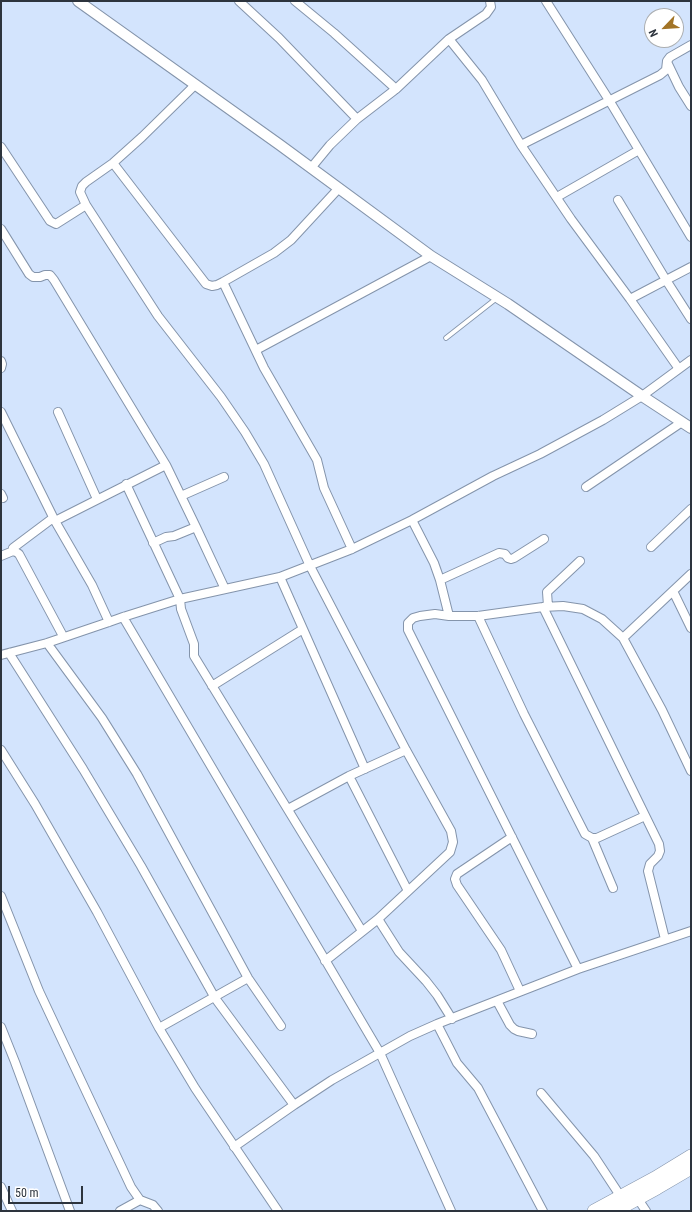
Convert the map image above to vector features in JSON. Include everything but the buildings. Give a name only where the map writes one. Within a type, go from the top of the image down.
[{"type":"main road","points":[[594,1211],[655,1178],[691,1156]]},
{"type":"main road","points":[[615,1211],[691,1168]]},
{"type":"street","points":[[78,1],[339,188],[431,256],[498,298],[687,425],[586,487]]},
{"type":"street","points":[[239,1],[279,38],[357,119]]},
{"type":"street","points":[[295,1],[334,33],[396,89]]},
{"type":"street","points":[[311,168],[330,145],[357,119],[396,89],[449,39],[486,14],[490,4],[485,1]]},
{"type":"street","points":[[546,1],[609,100],[691,236]]},
{"type":"street","points":[[449,39],[482,80],[521,145],[556,198],[679,369]]},
{"type":"street","points":[[521,145],[660,75],[666,70],[667,61],[670,57],[691,46]]},
{"type":"street","points":[[667,61],[679,87],[691,106]]},
{"type":"street","points":[[195,85],[113,163],[86,182],[82,186],[80,192],[86,205],[158,316],[221,397],[245,432],[264,464],[310,566],[406,750],[451,831],[453,842],[450,852],[378,919],[325,961]]},
{"type":"street","points":[[1,147],[50,221],[56,224],[86,205]]},
{"type":"street","points":[[556,198],[639,150]]},
{"type":"street","points":[[113,163],[206,284],[212,286],[223,282],[274,253],[291,240],[339,188]]},
{"type":"street","points":[[618,200],[691,319]]},
{"type":"street","points":[[1,229],[29,274],[33,277],[50,275],[166,465],[225,589]]},
{"type":"street","points":[[256,350],[431,256]]},
{"type":"street","points":[[630,299],[691,267]]},
{"type":"street","points":[[223,282],[281,399],[317,460],[324,488],[352,549]]},
{"type":"street","points":[[294,1105],[215,998],[141,866],[87,775],[5,654],[47,643],[63,636],[109,622],[123,616],[180,599],[280,577],[352,549],[412,520],[453,497],[540,454],[603,420],[642,396],[691,360]]},
{"type":"street","points":[[1,361],[1,368]]},
{"type":"street","points":[[1,412],[55,521],[92,585],[109,622]]},
{"type":"street","points":[[58,412],[97,499]]},
{"type":"street","points":[[13,548],[54,518],[55,521],[166,465]]},
{"type":"street","points":[[181,496],[224,477]]},
{"type":"street","points":[[126,484],[180,599],[181,609],[194,644],[194,656],[362,931]]},
{"type":"street","points":[[651,547],[691,509]]},
{"type":"street","points":[[412,520],[434,563],[449,616]]},
{"type":"street","points":[[153,543],[196,527]]},
{"type":"street","points":[[440,580],[499,553],[505,554],[508,558],[514,558],[544,539]]},
{"type":"street","points":[[1,556],[13,551],[19,554],[63,636]]},
{"type":"street","points":[[580,561],[547,592],[546,606],[659,844],[660,851],[658,856],[650,864],[648,871],[665,939]]},
{"type":"street","points":[[623,638],[691,574]]},
{"type":"street","points":[[280,577],[365,769]]},
{"type":"street","points":[[673,591],[691,628]]},
{"type":"street","points":[[578,968],[408,630],[408,623],[413,618],[435,614],[449,616],[478,616],[546,606],[563,606],[583,609],[602,619],[623,638],[662,710],[691,771]]},
{"type":"street","points":[[123,616],[380,1053],[451,1211]]},
{"type":"street","points":[[478,616],[524,714],[586,834],[592,838],[614,888]]},
{"type":"street","points":[[212,686],[303,629]]},
{"type":"street","points":[[47,643],[102,718],[137,774],[248,978],[281,1026]]},
{"type":"street","points":[[1,750],[97,912],[160,1028],[195,1088],[278,1211]]},
{"type":"street","points":[[288,809],[349,776],[406,750]]},
{"type":"street","points":[[349,776],[408,891]]},
{"type":"street","points":[[592,838],[597,838],[645,816]]},
{"type":"street","points":[[512,837],[457,874],[455,879],[457,885],[501,950],[520,991]]},
{"type":"street","points":[[1,896],[39,991],[131,1187],[140,1200],[153,1205],[158,1211]]},
{"type":"street","points":[[378,919],[399,952],[438,994],[452,1019]]},
{"type":"street","points":[[234,1147],[332,1080],[410,1036],[578,968],[691,930]]},
{"type":"street","points":[[160,1028],[248,978]]},
{"type":"street","points":[[497,1001],[510,1025],[514,1029],[532,1034]]},
{"type":"street","points":[[437,1024],[457,1063],[478,1088],[543,1211]]},
{"type":"street","points":[[1,1027],[70,1211]]},
{"type":"street","points":[[541,1093],[594,1156],[621,1197]]},
{"type":"street","points":[[1,1187],[12,1211]]},
{"type":"street","points":[[638,1199],[646,1211]]},
{"type":"street","points":[[120,1211],[140,1200]]},
{"type":"lane","points":[[446,338],[498,298]]}]
